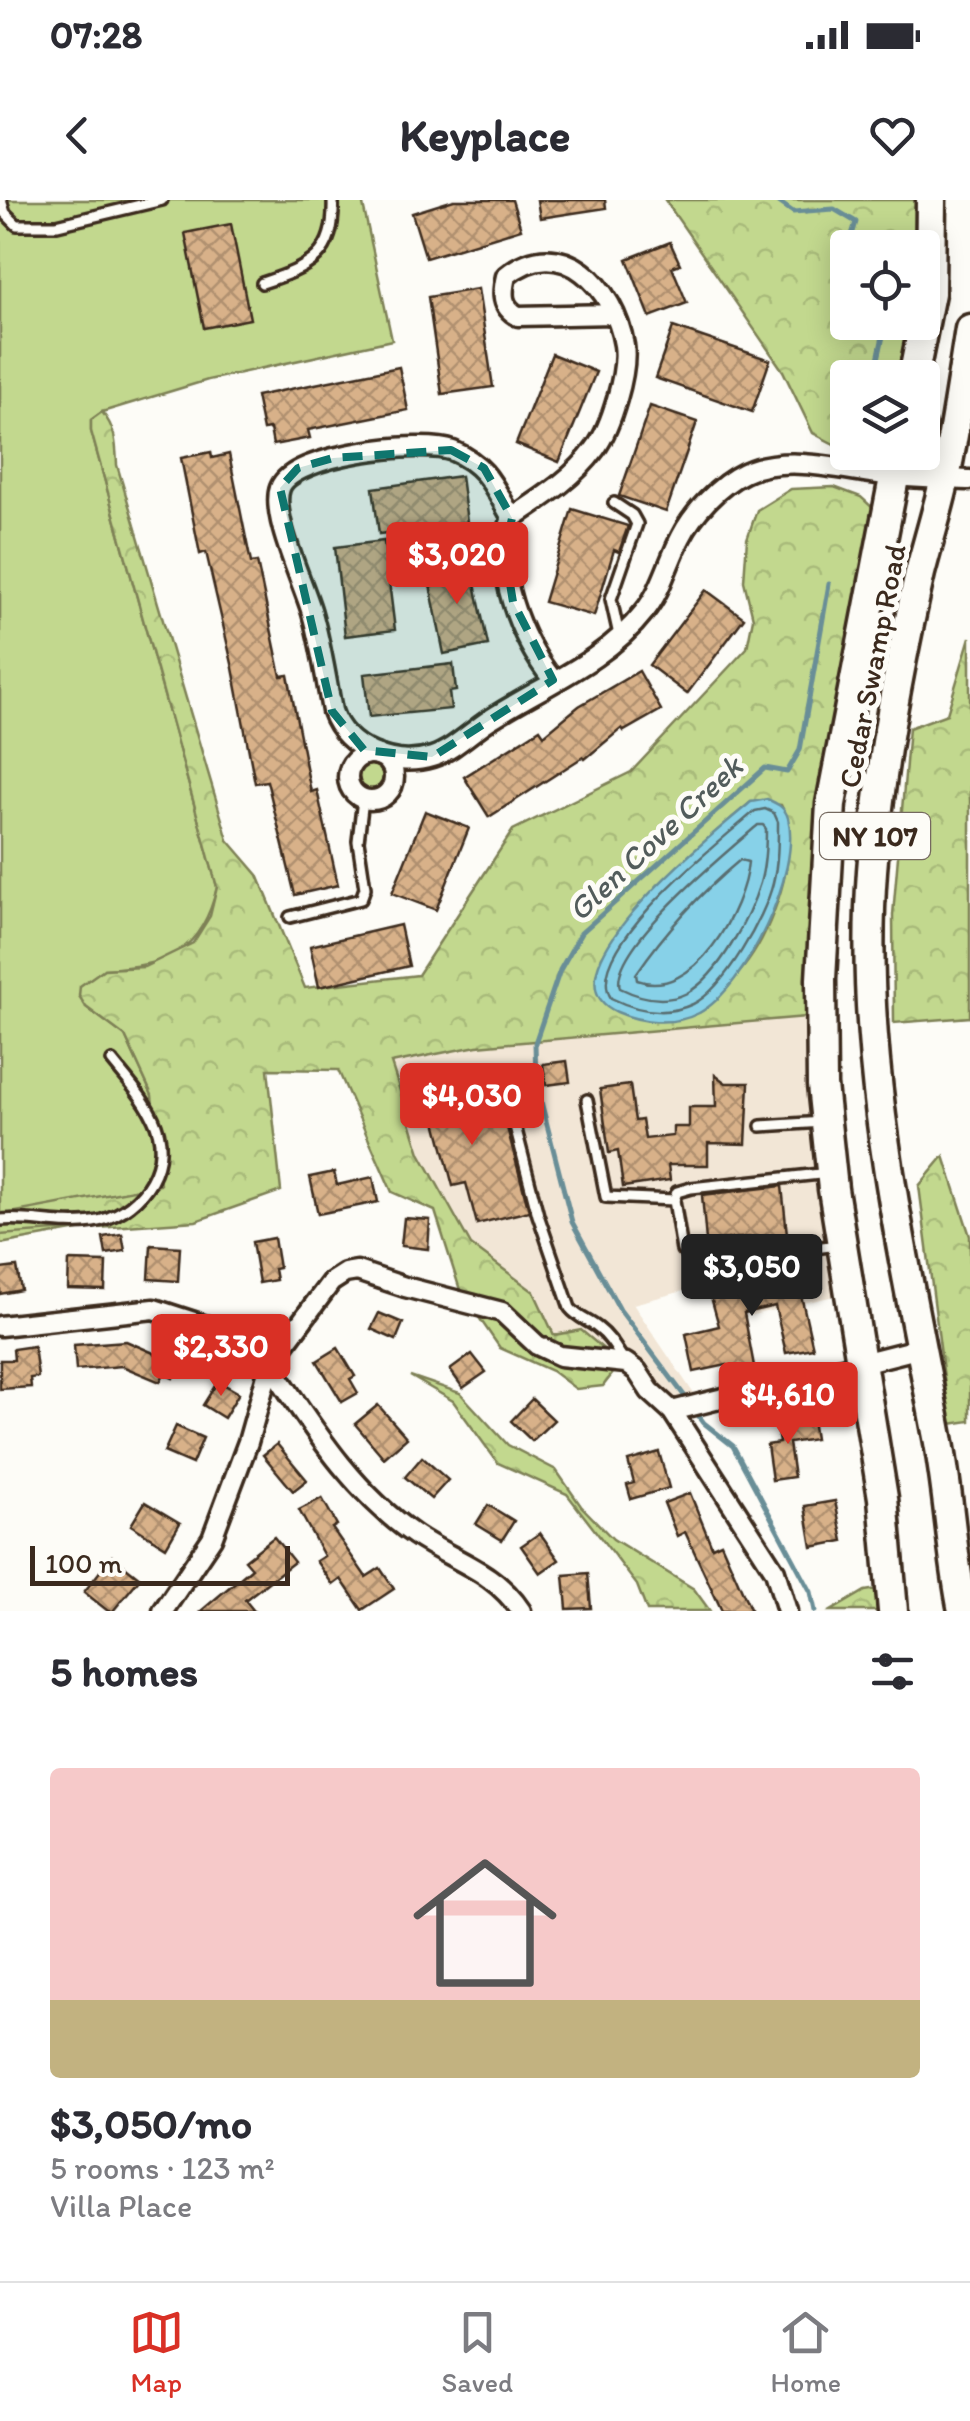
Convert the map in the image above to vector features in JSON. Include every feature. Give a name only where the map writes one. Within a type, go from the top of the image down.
[{"type":"main road","points":[[917,360],[930,294],[931,200]]},
{"type":"main road","name":"Cedar Swamp Road","points":[[962,1611],[942,1458],[894,1216],[871,1031],[872,873],[885,748],[921,572],[957,480],[970,330]]},
{"type":"main road","name":"Cedar Swamp Road","points":[[893,1611],[883,1498],[840,1245],[822,1085],[821,979],[831,804],[895,470]]},
{"type":"main road","points":[[953,1564],[954,1611]]},
{"type":"street","points":[[554,680],[528,644],[512,602],[505,553],[507,530],[512,518],[570,476],[596,448],[620,386],[625,355],[614,314],[581,268],[568,261],[538,260],[515,268],[506,276],[502,297],[518,316],[614,314]]},
{"type":"street","points":[[512,518],[484,468],[451,450],[385,450],[333,458],[298,468],[280,488],[281,518],[312,613],[336,724],[364,750],[378,755],[394,770],[394,785],[377,800],[362,799],[351,788],[348,773],[356,760],[370,754],[378,755],[398,758],[432,758],[620,638],[658,592],[681,536],[704,505],[743,474],[772,465],[830,466]]},
{"type":"street","points":[[919,470],[957,480]]},
{"type":"street","points":[[162,1611],[212,1538],[248,1442],[270,1364],[330,1282],[357,1271],[502,1312],[537,1345],[560,1356],[626,1364],[637,1371],[650,1391],[676,1410],[774,1570],[787,1611]]},
{"type":"street","points":[[0,1326],[154,1310],[234,1335],[270,1364],[329,1451],[382,1509],[416,1536],[484,1572],[500,1584],[521,1611]]},
{"type":"street","points":[[676,1410],[921,1348]]},
{"type":"lane","points":[[2,200],[2,213],[17,224],[57,224],[162,200]]},
{"type":"lane","points":[[262,283],[310,265],[326,247],[334,222],[333,200]]},
{"type":"lane","points":[[614,503],[632,515],[637,524],[611,598],[620,638]]},
{"type":"lane","points":[[290,917],[361,899],[365,888],[358,842],[362,799]]},
{"type":"lane","points":[[0,1220],[88,1223],[125,1212],[138,1201],[150,1182],[159,1155],[157,1128],[137,1092],[112,1062]]},
{"type":"lane","points":[[483,1100],[500,1096],[508,1100],[538,1215],[570,1308],[610,1338],[626,1364]]},
{"type":"lane","points":[[587,1100],[606,1197],[674,1200]]},
{"type":"lane","points":[[762,1126],[826,1122]]},
{"type":"lane","points":[[832,1173],[691,1188],[677,1192],[674,1200],[682,1250],[695,1263],[840,1245]]},
{"type":"highlighted area","points":[[451,450],[484,468],[512,518],[505,553],[513,602],[553,680],[432,757],[364,750],[332,711],[280,488],[298,468],[333,458]]},
{"type":"shaded area","points":[[817,1016],[847,1293],[748,1316],[738,1277],[633,1304],[694,1394],[673,1400],[634,1367],[554,1336],[534,1292],[471,1245],[420,1153],[391,1062],[477,1046]]},
{"type":"green space","points":[[0,200],[362,200],[392,340],[208,380],[102,412],[91,420],[217,887],[202,927],[191,941],[163,959],[104,969],[86,1007],[125,1036],[196,1209],[0,1244]]},
{"type":"green space","points":[[665,200],[924,200],[923,230],[830,230],[830,340],[912,340],[908,360],[830,360],[830,442],[813,433],[783,371]]},
{"type":"green space","points":[[102,412],[113,431],[117,465],[228,840],[258,875],[305,988],[418,975],[513,830],[631,772],[747,648],[753,618],[744,581],[747,539],[757,510],[791,489],[834,487],[861,497],[875,510],[831,804],[817,1016],[477,1046],[391,1063],[420,1153],[471,1245],[534,1292],[554,1335],[581,1330],[612,1356],[613,1373],[603,1386],[576,1389],[552,1371],[500,1348],[460,1290],[435,1211],[392,1192],[338,1070],[268,1069],[281,1191],[196,1221],[0,1235],[0,1215],[160,1185],[152,1095],[125,1036],[86,1007],[79,996],[80,986],[104,969],[144,967],[193,943],[210,916],[217,887],[91,420]],"holes":[[[751,802],[781,805],[787,821],[788,860],[770,922],[747,962],[700,1012],[602,957],[653,893],[729,820]]]},
{"type":"green space","points":[[970,637],[970,1017],[894,1023],[893,915],[909,728],[947,714]]},
{"type":"green space","points":[[371,762],[382,766],[386,777],[382,788],[371,792],[360,788],[356,777],[360,766]]},
{"type":"green space","points":[[944,1156],[970,1236],[970,1421],[950,1424],[919,1186]]},
{"type":"green space","points":[[410,1376],[460,1393],[508,1445],[556,1470],[581,1506],[613,1539],[694,1589],[710,1611],[647,1611],[637,1585],[567,1494],[498,1463],[453,1401]]},
{"type":"green space","points":[[896,1586],[896,1611],[831,1611],[865,1591]]},
{"type":"water","points":[[767,799],[782,808],[788,818],[787,867],[766,926],[735,979],[717,1000],[699,1013],[679,1020],[658,1022],[617,1012],[597,993],[598,967],[614,936],[640,903],[705,841],[751,802]]},
{"type":"building","points":[[454,200],[512,200],[521,229],[426,258],[412,213]]},
{"type":"building","points":[[537,200],[605,200],[606,208],[540,218]]},
{"type":"building","points":[[231,224],[250,319],[204,328],[185,233]]},
{"type":"building","points":[[670,242],[680,264],[672,267],[687,303],[650,317],[627,259]]},
{"type":"building","points":[[478,289],[493,387],[442,394],[428,297]]},
{"type":"building","points":[[673,327],[770,360],[752,412],[655,378]]},
{"type":"building","points":[[552,354],[596,372],[559,462],[516,444]]},
{"type":"building","points":[[399,367],[408,410],[308,430],[310,438],[273,445],[270,429],[263,430],[256,396]]},
{"type":"building","points":[[650,406],[697,422],[666,512],[619,496]]},
{"type":"building","points":[[211,452],[212,458],[229,454],[251,563],[257,562],[281,676],[288,675],[311,792],[317,790],[338,885],[295,895],[267,781],[255,783],[233,668],[206,552],[200,554],[181,458]]},
{"type":"building","points":[[461,476],[467,522],[379,534],[373,488]]},
{"type":"building","points":[[572,509],[628,526],[619,552],[614,550],[594,616],[544,602]]},
{"type":"building","points":[[384,541],[395,630],[345,636],[335,547]]},
{"type":"building","points":[[456,559],[458,568],[471,565],[488,645],[444,654],[426,565]]},
{"type":"building","points":[[706,590],[744,618],[687,694],[649,665]]},
{"type":"building","points":[[453,664],[456,691],[449,692],[451,709],[369,717],[364,674]]},
{"type":"building","points":[[639,671],[661,710],[624,731],[622,728],[585,759],[489,817],[464,777],[540,729],[544,735],[579,706]]},
{"type":"building","points":[[425,811],[469,828],[436,910],[392,893]]},
{"type":"building","points":[[400,925],[409,966],[319,987],[310,946]]},
{"type":"building","points":[[567,1061],[570,1082],[546,1085],[543,1064]]},
{"type":"building","points":[[457,1068],[473,1128],[505,1120],[529,1211],[477,1224],[466,1183],[453,1186],[432,1106],[412,1111],[405,1081]]},
{"type":"building","points":[[715,1075],[726,1083],[749,1083],[746,1144],[708,1143],[708,1165],[668,1165],[670,1180],[623,1187],[618,1151],[609,1153],[600,1089],[630,1085],[635,1121],[642,1120],[645,1139],[673,1136],[673,1127],[689,1127],[689,1107],[716,1107]]},
{"type":"building","points":[[334,1172],[337,1185],[373,1177],[378,1202],[318,1214],[310,1177]]},
{"type":"building","points":[[782,1186],[787,1234],[706,1241],[702,1195]]},
{"type":"building","points":[[404,1218],[430,1220],[428,1249],[401,1246]]},
{"type":"building","points":[[122,1234],[125,1251],[106,1254],[103,1237]]},
{"type":"building","points":[[274,1238],[279,1268],[274,1269],[276,1280],[259,1283],[252,1242]]},
{"type":"building","points":[[151,1245],[180,1247],[178,1281],[149,1279]]},
{"type":"building","points":[[793,1260],[813,1348],[786,1353],[775,1306],[744,1313],[754,1366],[728,1371],[727,1365],[694,1372],[686,1334],[719,1326],[711,1297],[745,1288],[741,1272]]},
{"type":"building","points":[[69,1261],[106,1262],[105,1290],[68,1289]]},
{"type":"building","points":[[17,1267],[21,1290],[0,1294],[0,1269]]},
{"type":"building","points":[[379,1313],[403,1323],[396,1340],[371,1329]]},
{"type":"building","points":[[126,1341],[179,1364],[173,1378],[164,1374],[160,1382],[122,1366],[76,1370],[74,1345]]},
{"type":"building","points":[[34,1346],[38,1377],[30,1378],[31,1387],[0,1389],[0,1360],[14,1360],[13,1349]]},
{"type":"building","points":[[338,1348],[355,1376],[350,1379],[358,1393],[342,1402],[317,1361]]},
{"type":"building","points":[[472,1354],[486,1372],[463,1388],[450,1370]]},
{"type":"building","points":[[218,1381],[239,1393],[224,1418],[203,1405]]},
{"type":"building","points":[[532,1399],[554,1420],[532,1441],[511,1421]]},
{"type":"building","points":[[378,1405],[407,1438],[384,1458],[355,1424]]},
{"type":"building","points":[[812,1419],[815,1439],[789,1443],[794,1477],[772,1480],[767,1445],[779,1443],[776,1424]]},
{"type":"building","points":[[176,1426],[203,1438],[192,1464],[164,1452]]},
{"type":"building","points":[[277,1444],[307,1480],[293,1491],[263,1455]]},
{"type":"building","points":[[659,1452],[669,1488],[631,1499],[627,1485],[634,1483],[628,1461]]},
{"type":"building","points":[[422,1457],[448,1480],[431,1499],[405,1477]]},
{"type":"building","points":[[690,1493],[712,1547],[721,1543],[751,1611],[722,1611],[685,1532],[677,1536],[664,1503]]},
{"type":"building","points":[[322,1498],[337,1525],[332,1528],[366,1577],[380,1568],[394,1589],[362,1610],[341,1579],[333,1585],[316,1561],[324,1556],[299,1510]]},
{"type":"building","points":[[835,1501],[843,1541],[812,1547],[805,1506]]},
{"type":"building","points":[[145,1502],[180,1523],[166,1547],[131,1525]]},
{"type":"building","points":[[488,1505],[514,1521],[502,1540],[476,1524]]},
{"type":"building","points":[[540,1533],[559,1560],[540,1573],[521,1546]]},
{"type":"building","points":[[274,1537],[294,1562],[245,1600],[254,1611],[201,1611],[252,1568],[245,1560]]},
{"type":"building","points":[[112,1556],[140,1578],[113,1611],[108,1611],[84,1592]]},
{"type":"building","points":[[588,1573],[591,1608],[567,1609],[564,1575]]},
{"type":"waterway","name":"Glen Cove Creek","points":[[776,200],[793,212],[834,209],[856,222],[854,230]]},
{"type":"waterway","name":"Glen Cove Creek","points":[[878,360],[882,340]]},
{"type":"waterway","name":"Glen Cove Creek","points":[[689,1402],[620,1310],[572,1222],[536,1082],[535,1043],[560,970],[581,933],[765,768],[787,772],[800,750],[829,584]]},
{"type":"waterway","name":"Glen Cove Creek","points":[[695,1411],[733,1446],[811,1592],[815,1611]]}]
